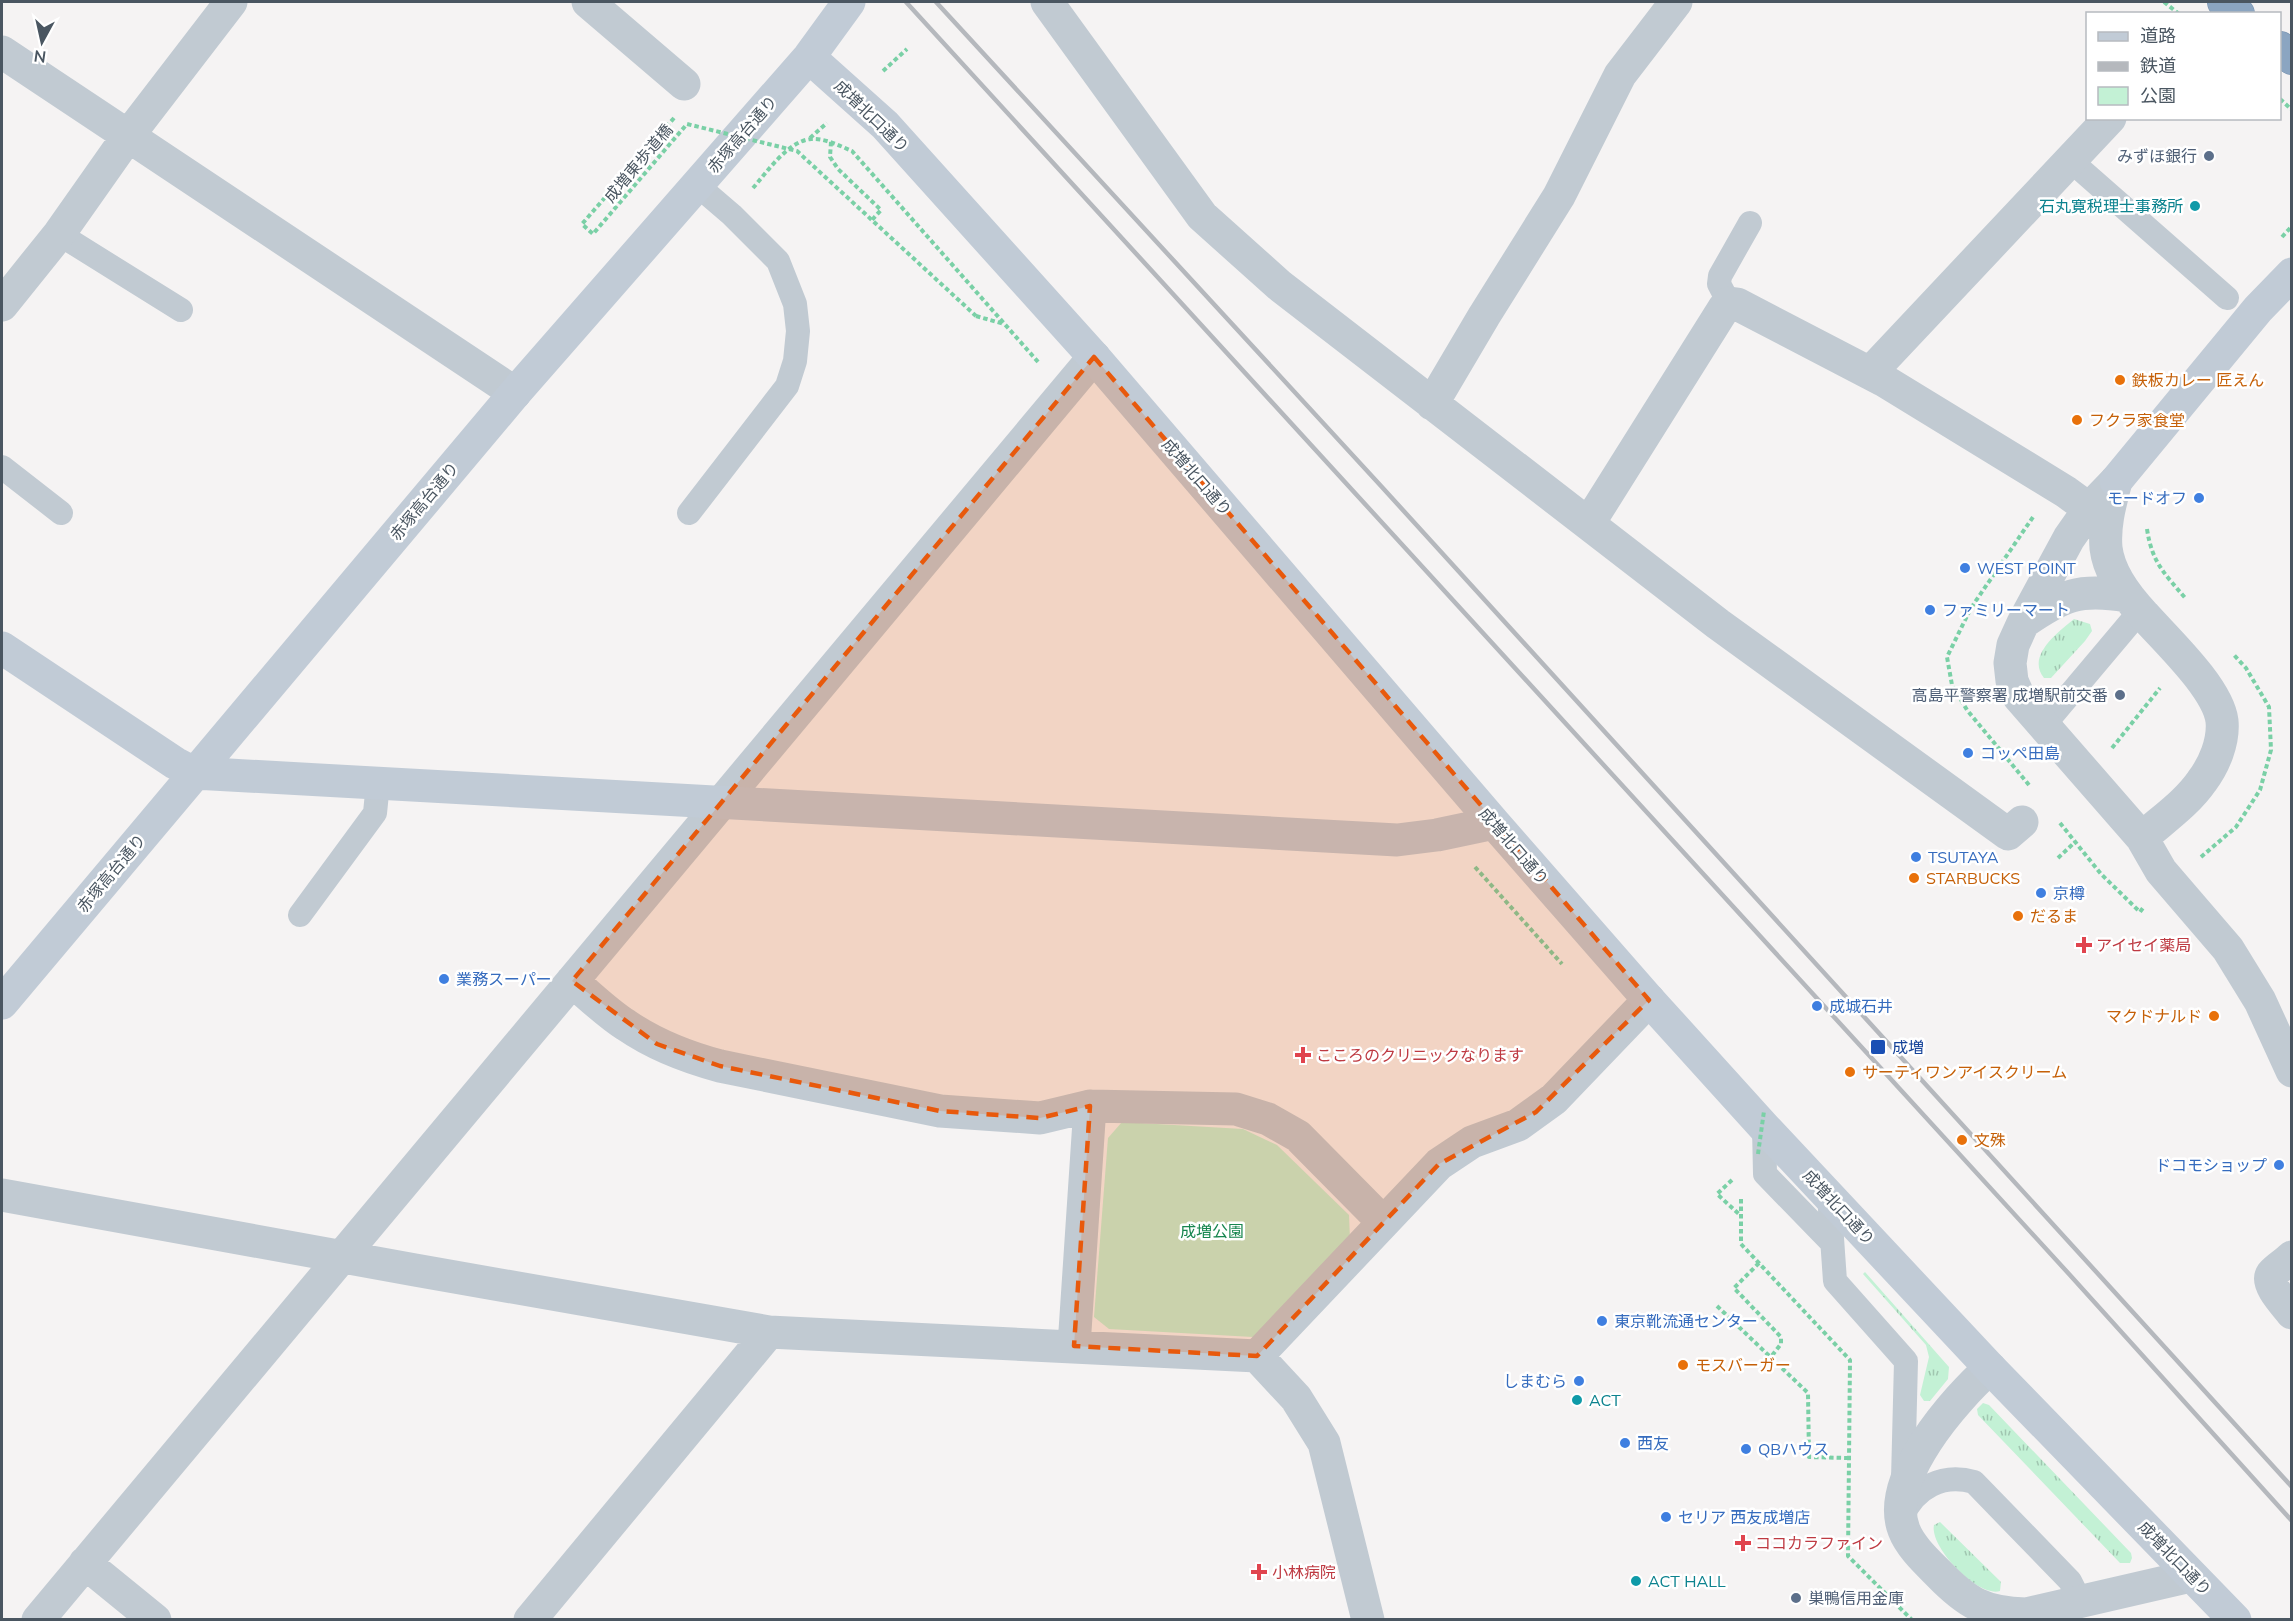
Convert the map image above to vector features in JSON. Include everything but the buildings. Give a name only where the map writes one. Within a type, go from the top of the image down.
[{"type":"highway","points":[[2224,2],[2236,12]]},
{"type":"street","points":[[2,305],[59,234],[128,136],[231,2]]},
{"type":"street","points":[[588,2],[684,84]]},
{"type":"street","name":"赤塚高台通り","points":[[2,1003],[515,393],[809,57],[849,2]]},
{"type":"street","points":[[1047,2],[1202,216],[1279,285],[1718,624],[2008,834],[2022,822]]},
{"type":"street","points":[[1432,404],[1559,196],[1620,75],[1676,2]]},
{"type":"street","points":[[2,52],[515,393]]},
{"type":"street","name":"成増北口通り","points":[[809,57],[885,125],[1094,357],[1762,1131],[1829,1195],[1990,1368],[2235,1620]]},
{"type":"street","points":[[1870,373],[2108,120]]},
{"type":"street","points":[[2292,274],[2258,309],[2116,481],[2098,514],[2069,538],[2023,623],[2013,645],[2010,663],[2012,681],[2019,697],[2142,838],[2171,883],[2228,950],[2260,1000],[2292,1071]]},
{"type":"street","points":[[1589,523],[1729,303],[1737,304],[1870,373],[2098,514],[2114,574],[2133,604],[2203,682],[2217,706],[2222,722],[2216,757],[2202,782],[2142,838]]},
{"type":"street","points":[[38,1620],[339,1257],[1094,357]]},
{"type":"street","points":[[2023,623],[2053,602],[2082,592],[2108,593],[2133,604]]},
{"type":"street","points":[[2,648],[175,763],[194,773],[1397,840],[1437,835],[1494,823]]},
{"type":"street","points":[[572,981],[625,1025],[657,1044],[688,1057],[720,1066],[940,1111],[1040,1118],[1090,1106],[1236,1109],[1268,1119],[1298,1136],[1383,1222]]},
{"type":"street","points":[[1257,1356],[1429,1174],[1450,1156],[1472,1142],[1518,1125],[1554,1099],[1649,1000]]},
{"type":"street","points":[[1074,1346],[1090,1106]]},
{"type":"street","points":[[2,1196],[769,1332],[1257,1356],[1296,1398],[1324,1443],[1368,1620]]},
{"type":"street","points":[[2292,1257],[2273,1273],[2270,1279],[2272,1286],[2292,1313]]},
{"type":"street","points":[[530,1620],[769,1332]]},
{"type":"street","points":[[1990,1368],[1965,1390],[1918,1454],[1902,1503],[1904,1531],[1910,1541],[1958,1594],[1990,1610],[2026,1614],[2081,1610],[2192,1576]]},
{"type":"street","points":[[85,1563],[154,1620]]},
{"type":"lane","points":[[2071,161],[2227,298]]},
{"type":"lane","points":[[689,513],[787,386],[795,361],[798,331],[795,304],[778,261],[732,215],[697,185]]},
{"type":"lane","points":[[1729,303],[1719,284],[1720,276],[1750,223]]},
{"type":"lane","points":[[59,234],[181,310]]},
{"type":"lane","points":[[2,466],[61,513]]},
{"type":"lane","points":[[2044,726],[2133,604]]},
{"type":"lane","points":[[300,915],[375,813],[378,783]]},
{"type":"lane","points":[[1762,1131],[1766,1174],[1832,1243]]},
{"type":"lane","points":[[1829,1195],[1834,1281],[1906,1361],[1902,1503]]},
{"type":"lane","points":[[1902,1503],[1932,1484],[1952,1479],[1974,1482],[2070,1581],[2081,1610]]},
{"type":"path","points":[[2164,2],[2176,12]]},
{"type":"path","name":"成増東歩道橋","points":[[674,118],[582,224],[593,234],[687,124],[797,151],[976,316],[1005,324]]},
{"type":"path","points":[[831,142],[830,157],[838,169],[881,210],[872,220]]},
{"type":"path","points":[[2147,526],[2150,547],[2157,565],[2191,606]]},
{"type":"path","points":[[2140,912],[2236,827],[2260,790],[2271,750],[2269,707],[2246,668],[2232,653]]},
{"type":"path","points":[[2086,773],[2107,754],[2184,660]]},
{"type":"path","points":[[2058,858],[2075,842]]},
{"type":"path","points":[[1727,1185],[1717,1194],[1741,1215]]},
{"type":"path","points":[[1759,1263],[1734,1288],[1781,1336],[1781,1344],[1770,1358]]},
{"type":"path","points":[[1717,1306],[1808,1393],[1809,1457],[1849,1458]]},
{"type":"highlighted area","points":[[1094,357],[1649,1000],[1536,1112],[1439,1164],[1257,1356],[1074,1346],[1090,1106],[1040,1118],[940,1111],[720,1066],[657,1044],[572,981]]},
{"type":"green space","points":[[2074,619],[2090,624],[2092,631],[2051,678],[2044,678],[2039,670],[2041,653],[2046,645]]},
{"type":"green space","name":"成増公園","points":[[1122,1122],[1243,1129],[1277,1145],[1349,1215],[1350,1240],[1253,1337],[1109,1329],[1094,1317],[1108,1138]]},
{"type":"green space","points":[[1865,1272],[1949,1367],[1948,1379],[1930,1401],[1924,1401],[1920,1395],[1929,1357],[1926,1345],[1863,1274]]},
{"type":"green space","points":[[1983,1403],[1989,1405],[2131,1553],[2130,1563],[2120,1563],[1978,1415],[1977,1409]]},
{"type":"green space","points":[[1940,1522],[2001,1582],[2000,1591],[1980,1587],[1957,1569],[1939,1546],[1934,1534],[1934,1525]]},
{"type":"railway","points":[[906,2],[2292,1521]]},
{"type":"railway","points":[[936,2],[1381,486],[2292,1487]]},
{"type":"place","name":"みずほ銀行","points":[[2209,156]]},
{"type":"place","name":"石丸寛税理士事務所","points":[[2195,206]]},
{"type":"place","name":"鉄板カレー 匠えん","points":[[2120,380]]},
{"type":"place","name":"フクラ家食堂","points":[[2077,420]]},
{"type":"place","name":"モードオフ","points":[[2199,498]]},
{"type":"place","name":"WEST POINT","points":[[1965,568]]},
{"type":"place","name":"ファミリーマート","points":[[1930,610]]},
{"type":"place","name":"高島平警察署 成増駅前交番","points":[[2120,695]]},
{"type":"place","name":"コッペ田島","points":[[1968,753]]},
{"type":"place","name":"TSUTAYA","points":[[1916,857]]},
{"type":"place","name":"STARBUCKS","points":[[1914,878]]},
{"type":"place","name":"京樽","points":[[2041,893]]},
{"type":"place","name":"だるま","points":[[2018,916]]},
{"type":"place","name":"アイセイ薬局","points":[[2084,945]]},
{"type":"place","name":"業務スーパー","points":[[444,979]]},
{"type":"place","name":"成城石井","points":[[1817,1006]]},
{"type":"place","name":"マクドナルド","points":[[2214,1016]]},
{"type":"place","name":"成増","points":[[1878,1047]]},
{"type":"place","name":"こころのクリニックなります","points":[[1303,1055]]},
{"type":"place","name":"サーティワンアイスクリーム","points":[[1850,1072]]},
{"type":"place","name":"文殊","points":[[1962,1140]]},
{"type":"place","name":"ドコモショップ","points":[[2279,1165]]},
{"type":"place","name":"東京靴流通センター","points":[[1602,1321]]},
{"type":"place","name":"モスバーガー","points":[[1683,1365]]},
{"type":"place","name":"しまむら","points":[[1579,1381]]},
{"type":"place","name":"ACT","points":[[1577,1400]]},
{"type":"place","name":"西友","points":[[1625,1443]]},
{"type":"place","name":"QBハウス","points":[[1746,1449]]},
{"type":"place","name":"セリア 西友成増店","points":[[1666,1517]]},
{"type":"place","name":"ココカラファイン","points":[[1743,1543]]},
{"type":"place","name":"小林病院","points":[[1259,1572]]},
{"type":"place","name":"ACT HALL","points":[[1636,1581]]},
{"type":"place","name":"巣鴨信用金庫","points":[[1796,1598]]}]
